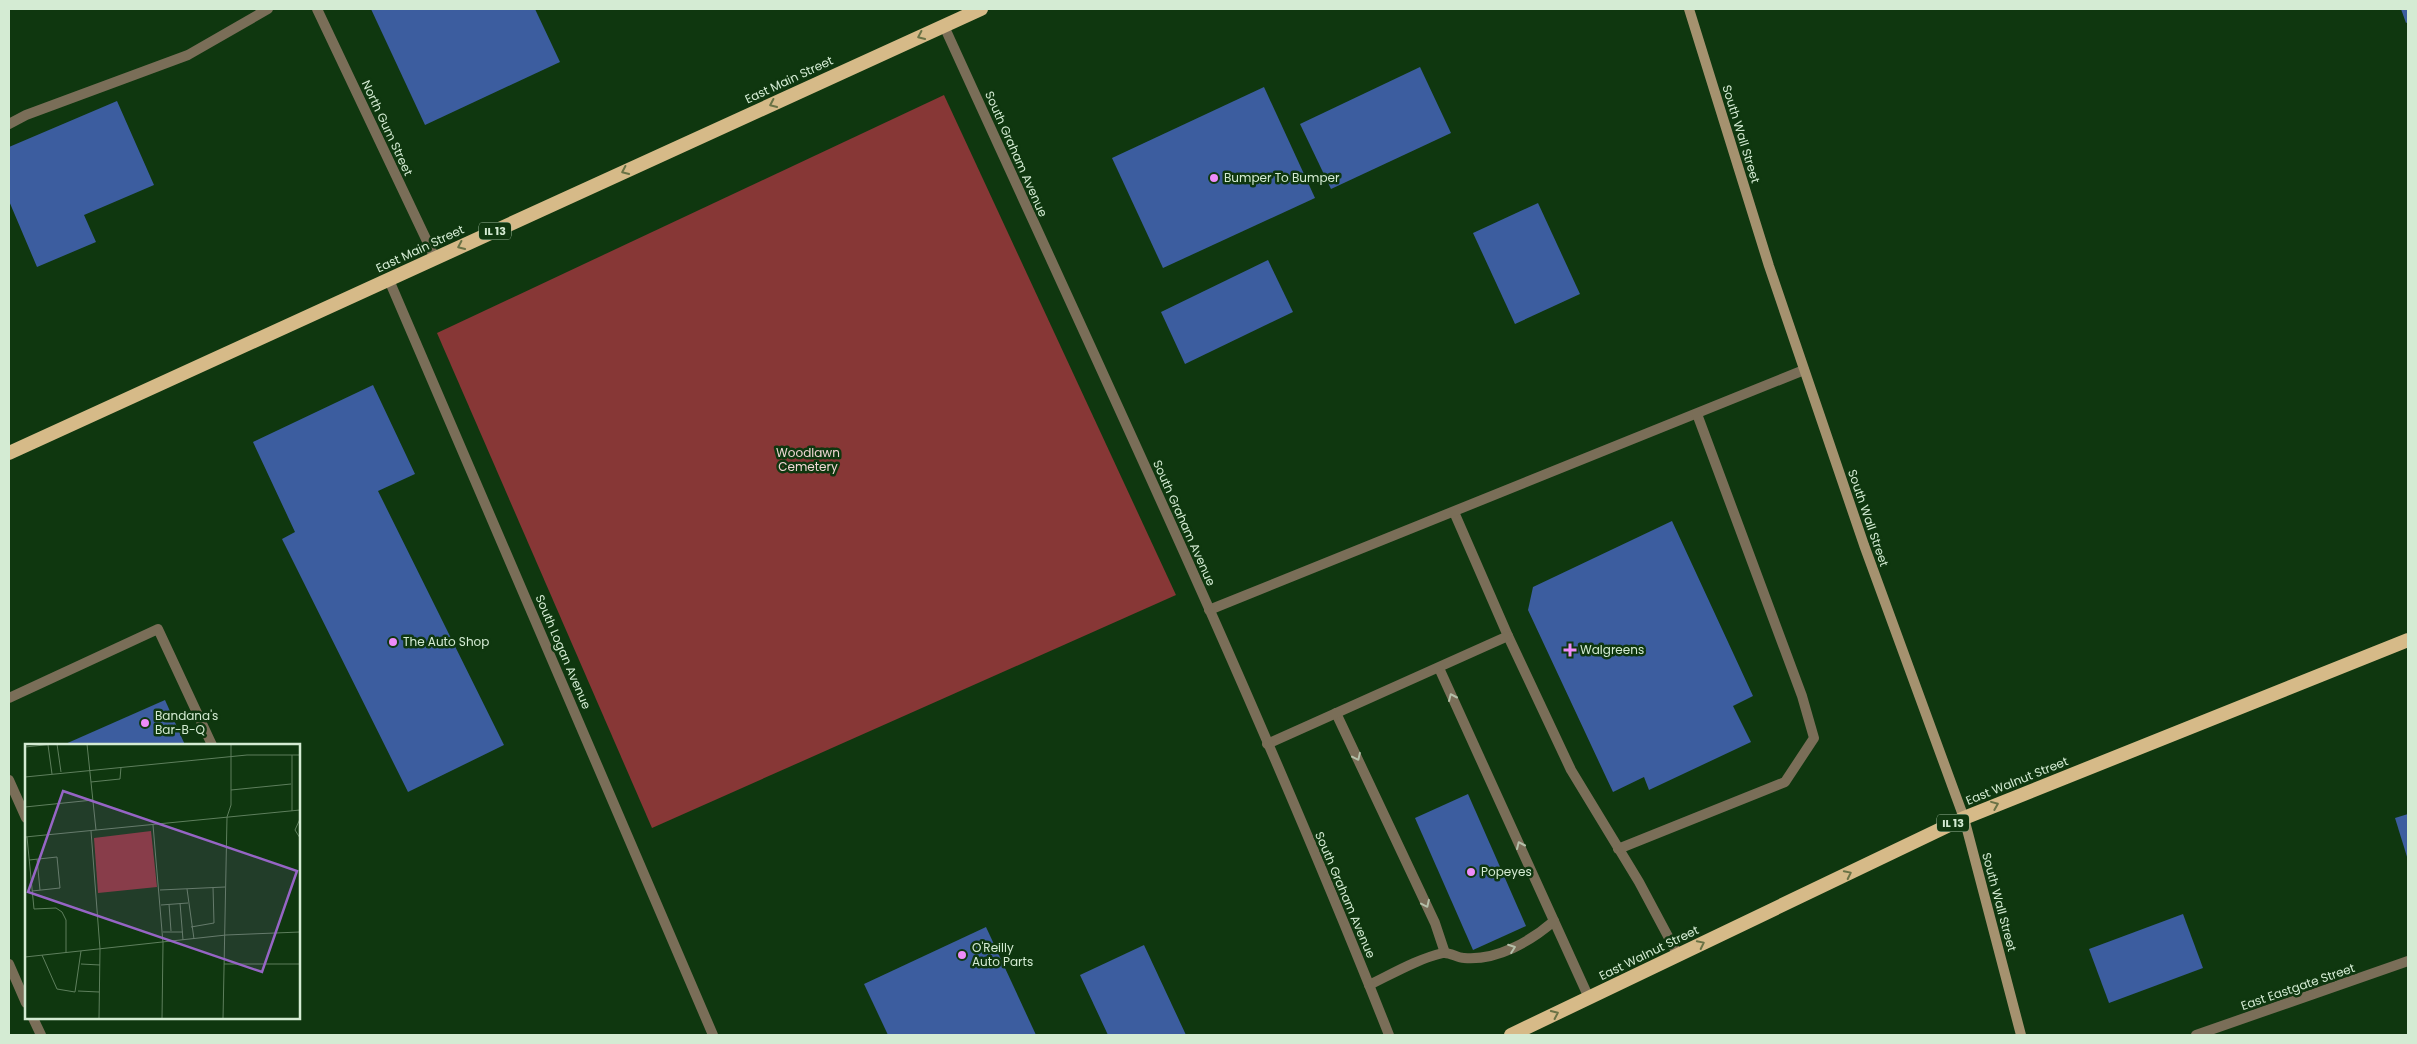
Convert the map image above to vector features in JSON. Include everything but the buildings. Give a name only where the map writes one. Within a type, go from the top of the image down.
[{"type":"highway","name":"East Main Street","points":[[9,454],[981,9]]},
{"type":"highway","name":"East Walnut Street","points":[[1510,1035],[1964,818],[2408,640]]},
{"type":"main road","name":"South Wall Street","points":[[1689,9],[1769,266],[1804,370],[1864,545],[1964,818],[2021,1035]]},
{"type":"street","points":[[9,124],[26,115],[188,55],[268,9]]},
{"type":"street","name":"North Gum Street","points":[[317,9],[435,258]]},
{"type":"street","name":"South Graham Avenue","points":[[944,26],[1209,610],[1389,1035]]},
{"type":"street","name":"South Logan Avenue","points":[[389,280],[713,1035]]},
{"type":"street","points":[[1209,610],[1804,370]]},
{"type":"street","points":[[1618,849],[1785,782],[1814,738],[1802,696],[1697,414]]},
{"type":"street","points":[[1454,512],[1508,636],[1571,770],[1678,955]]},
{"type":"street","points":[[9,698],[158,629],[212,744]]},
{"type":"street","points":[[1267,744],[1508,636]]},
{"type":"street","points":[[1439,668],[1589,998]]},
{"type":"street","points":[[1336,713],[1435,923],[1445,952]]},
{"type":"street","points":[[9,780],[25,816]]},
{"type":"street","points":[[1369,985],[1445,952],[1464,958],[1487,956],[1516,947],[1538,935],[1554,921]]},
{"type":"street","name":"East Eastgate Street","points":[[2196,1035],[2408,961]]},
{"type":"street","points":[[9,964],[25,1001]]},
{"type":"street","points":[[37,1019],[41,1035]]},
{"type":"green space","name":"Woodlawn Cemetery","points":[[944,95],[1176,595],[652,828],[437,333]]},
{"type":"place","name":"Bumper To Bumper","points":[[1214,178]]},
{"type":"place","name":"The Auto Shop","points":[[393,642]]},
{"type":"place","name":"Walgreens","points":[[1570,650]]},
{"type":"place","name":"Bandana's Bar-B-Q","points":[[145,723]]},
{"type":"place","name":"Popeyes","points":[[1471,872]]},
{"type":"place","name":"O'Reilly Auto Parts","points":[[962,955]]}]
